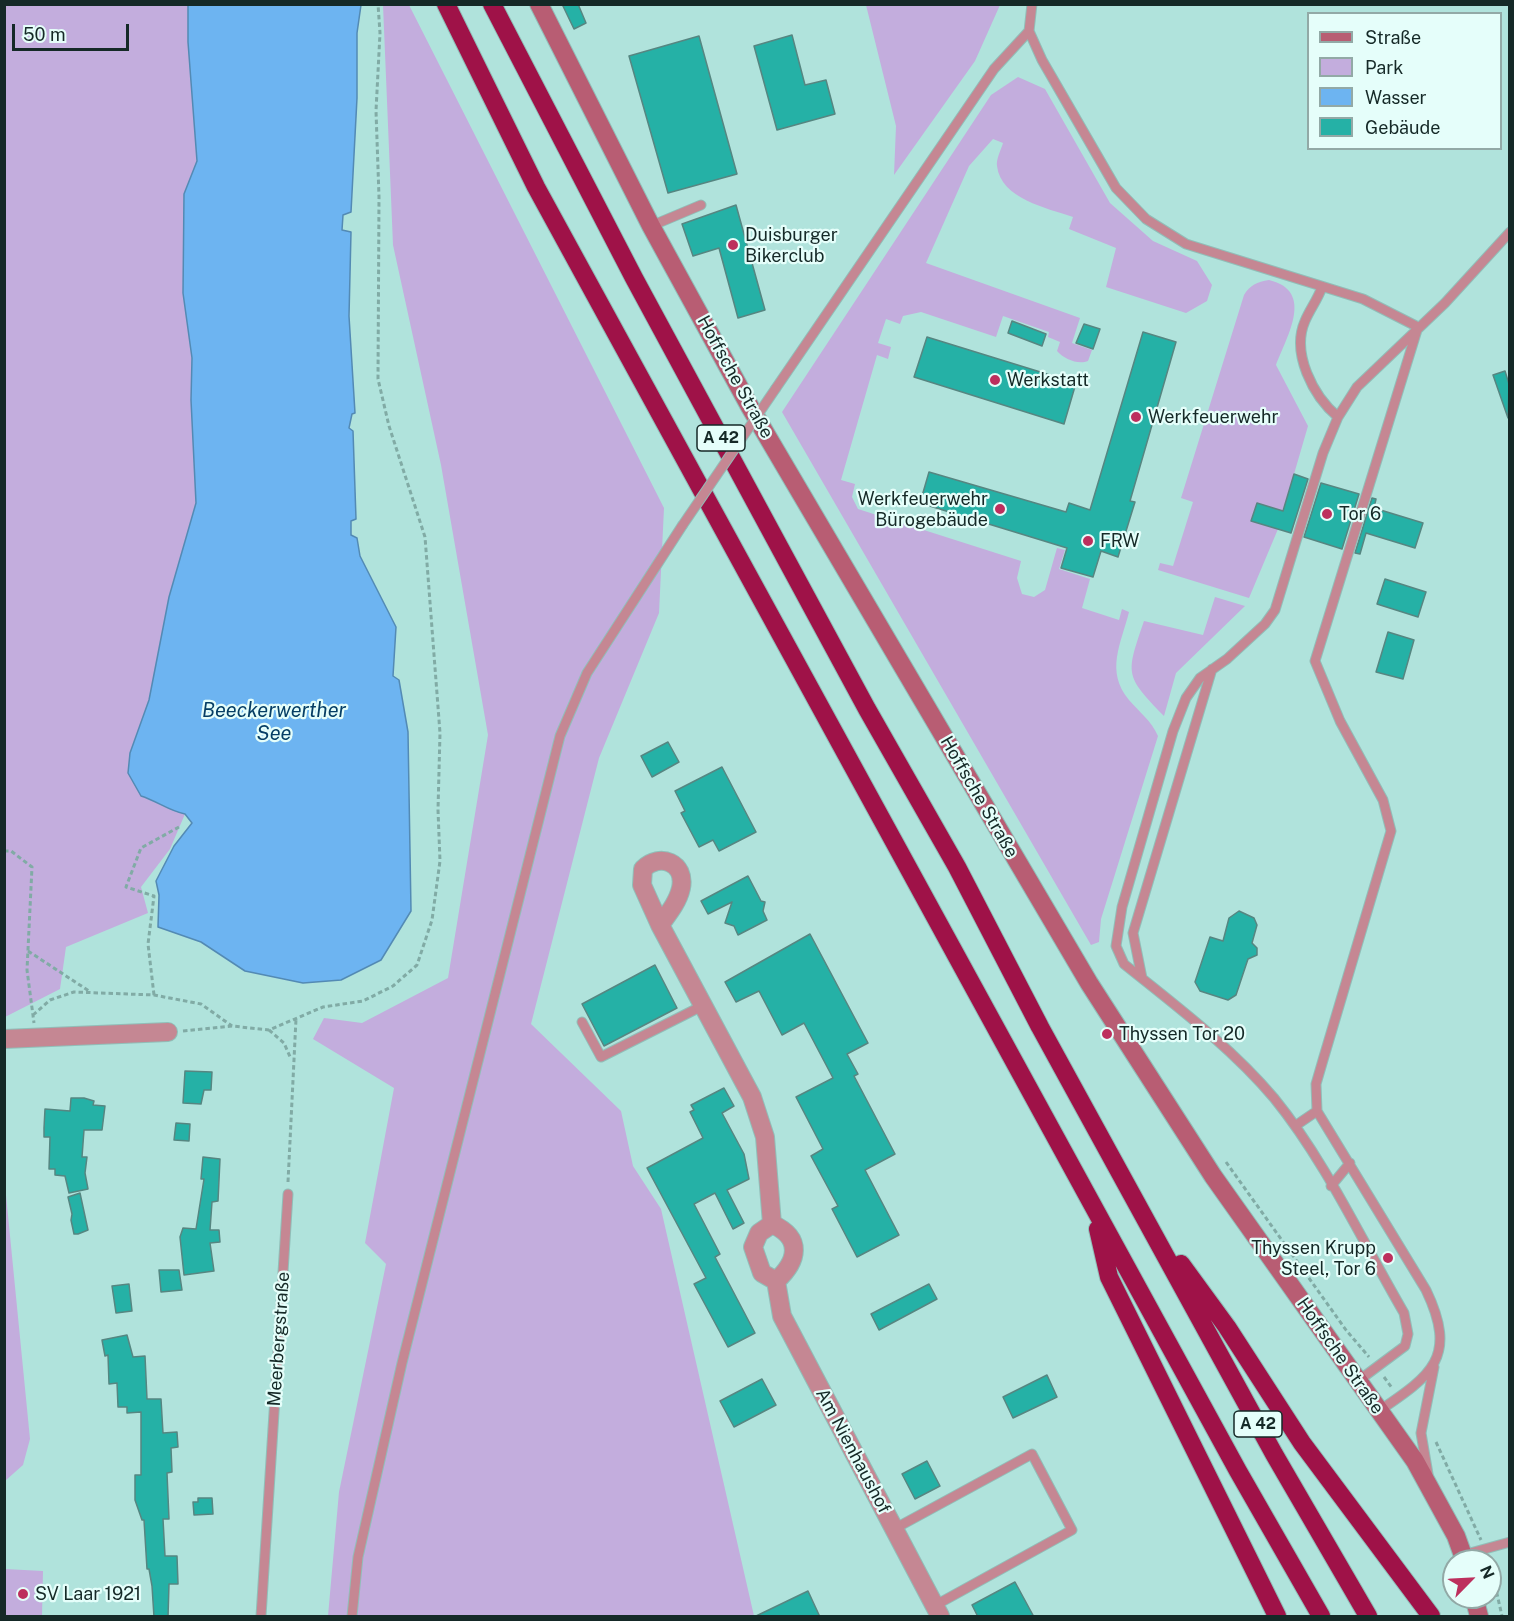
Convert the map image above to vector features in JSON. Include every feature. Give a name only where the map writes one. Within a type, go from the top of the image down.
[{"type":"highway","name":"A 42","points":[[446,4],[536,187],[1093,1206],[1321,1617]]},
{"type":"highway","name":"A 42","points":[[492,4],[634,278],[867,709],[957,867],[1040,1027],[1274,1454],[1368,1617]]},
{"type":"highway","points":[[1093,1206],[1109,1277],[1277,1617]]},
{"type":"highway","points":[[1151,1228],[1182,1265],[1227,1327],[1302,1443],[1431,1617]]},
{"type":"street","name":"Hoffsche Straße","points":[[539,4],[651,226],[750,407],[1089,983],[1207,1167],[1430,1485],[1461,1549]]},
{"type":"street","points":[[660,925],[752,1097],[765,1137],[772,1224]]},
{"type":"street","points":[[4,1039],[168,1032]]},
{"type":"street","points":[[772,1224],[785,1230],[793,1241],[794,1254],[790,1268],[776,1281],[762,1273],[753,1247],[759,1233],[772,1224]]},
{"type":"street","name":"Am Nienhaushof","points":[[776,1281],[782,1316],[937,1611]]},
{"type":"lane","points":[[1032,4],[1029,31],[1116,188],[1146,219],[1186,244],[1363,300],[1418,327]]},
{"type":"lane","points":[[352,1617],[358,1557],[400,1375],[560,736],[587,673],[682,526],[994,69],[1029,31]]},
{"type":"lane","points":[[651,226],[701,205]]},
{"type":"lane","points":[[1357,1382],[1405,1346],[1408,1334],[1404,1313],[1295,1126],[1257,1079],[1124,964],[1117,951],[1115,940],[1122,907],[1173,731],[1192,686],[1265,624],[1275,610],[1323,453],[1338,417],[1362,381],[1445,303],[1509,232]]},
{"type":"lane","points":[[1322,287],[1305,322],[1300,357],[1326,407],[1338,417]]},
{"type":"lane","points":[[1418,327],[1315,661],[1340,721],[1383,800],[1391,831],[1316,1084],[1317,1111],[1426,1290],[1436,1311],[1440,1341],[1421,1433],[1430,1485]]},
{"type":"lane","points":[[1142,978],[1133,933],[1212,669]]},
{"type":"lane","points":[[582,1022],[601,1057],[704,1005]]},
{"type":"lane","points":[[1295,1126],[1317,1111]]},
{"type":"lane","points":[[1331,1186],[1350,1163]]},
{"type":"lane","name":"Meerbergstraße","points":[[261,1617],[288,1194]]},
{"type":"lane","points":[[1379,1411],[1421,1381],[1434,1364]]},
{"type":"lane","points":[[894,1529],[1032,1454],[1067,1520],[1072,1530],[937,1611]]},
{"type":"lane","points":[[1484,1549],[1509,1542]]},
{"type":"path","points":[[168,1032],[232,1026],[269,1030],[323,1007],[363,1001],[393,986],[417,965],[432,920],[440,861],[438,810],[440,733],[425,537],[389,426],[378,379],[379,196],[376,111],[381,33],[378,4]]},
{"type":"path","points":[[154,995],[148,944],[154,896],[126,887],[141,848],[179,827]]},
{"type":"path","points":[[4,851],[11,851],[32,867],[28,951],[35,1036]]},
{"type":"path","points":[[28,951],[91,992]]},
{"type":"path","points":[[33,1015],[50,1000],[74,992],[154,995],[201,1004],[232,1026]]},
{"type":"path","points":[[288,1194],[296,1019]]},
{"type":"path","points":[[269,1030],[284,1043],[293,1062]]},
{"type":"path","points":[[1222,1157],[1346,1330],[1399,1397]]},
{"type":"path","points":[[1423,1418],[1431,1420],[1437,1444],[1464,1498],[1484,1549]]},
{"type":"green space","points":[[5,5],[188,5],[188,42],[197,162],[184,194],[183,293],[192,358],[191,400],[196,503],[169,597],[149,700],[130,753],[141,796],[185,814],[170,849],[141,887],[148,913],[66,947],[60,989],[5,1017]]},
{"type":"green space","points":[[383,5],[409,5],[664,508],[659,613],[599,758],[531,1024],[621,1111],[633,1166],[661,1209],[754,1616],[328,1616],[339,1492],[386,1264],[365,1243],[394,1088],[313,1039],[324,1018],[362,1023],[448,978],[488,735],[441,465],[393,245]]},
{"type":"green space","points":[[866,5],[1000,5],[975,61],[894,175],[896,126]]},
{"type":"green space","points":[[1018,77],[1045,89],[1110,203],[1153,241],[1197,261],[1212,285],[1207,301],[1186,313],[1106,287],[1116,248],[1069,229],[1073,217],[1039,206],[1007,187],[1000,177],[997,166],[1003,143],[993,139],[969,166],[926,263],[1080,318],[1072,343],[1092,350],[1088,361],[1076,362],[1067,359],[1057,351],[1060,342],[1048,337],[1049,332],[1003,316],[996,337],[921,312],[903,316],[900,324],[886,319],[878,343],[891,347],[888,359],[877,355],[841,480],[855,484],[852,497],[858,509],[1021,561],[1017,578],[1022,594],[1034,597],[1045,590],[1057,548],[1065,550],[1059,569],[1090,579],[1082,608],[1119,620],[1122,609],[1129,612],[1117,657],[1118,679],[1129,700],[1149,721],[1158,736],[1101,919],[1099,942],[1091,945],[782,412],[991,95]]},
{"type":"green space","points":[[1269,280],[1283,286],[1291,294],[1294,304],[1291,328],[1276,365],[1308,426],[1278,529],[1249,598],[1158,570],[1160,563],[1173,566],[1193,502],[1181,498],[1244,295],[1254,284]]},
{"type":"green space","points":[[1215,597],[1245,606],[1176,673],[1164,716],[1141,691],[1132,673],[1134,652],[1144,621],[1203,635]]},
{"type":"green space","points":[[5,1185],[30,1439],[23,1465],[5,1481]]},
{"type":"green space","name":"SV Laar 1921","points":[[5,1569],[43,1571],[42,1616],[5,1616]]},
{"type":"water","name":"Beeckerwerther See","points":[[188,5],[361,5],[357,33],[357,98],[351,212],[343,215],[342,230],[351,232],[349,316],[355,413],[352,414],[349,428],[353,431],[356,519],[351,521],[351,535],[357,538],[360,556],[396,627],[393,676],[399,680],[408,732],[411,911],[381,960],[341,980],[303,983],[245,971],[201,942],[158,927],[159,895],[156,881],[174,846],[192,823],[185,814],[141,796],[128,773],[130,753],[149,700],[169,597],[196,503],[191,400],[192,358],[183,293],[184,194],[197,161],[188,42]]},
{"type":"building","points":[[562,4],[578,4],[586,23],[574,29]]},
{"type":"building","points":[[792,35],[805,85],[826,80],[835,114],[777,130],[754,46]]},
{"type":"building","points":[[699,36],[737,174],[668,193],[629,56]]},
{"type":"building","points":[[736,205],[765,310],[738,318],[719,248],[693,256],[682,224]]},
{"type":"building","points":[[1012,321],[1046,334],[1042,346],[1008,333]]},
{"type":"building","points":[[1084,324],[1100,329],[1093,349],[1076,343]]},
{"type":"building","points":[[1143,332],[1176,342],[1130,501],[1135,502],[1118,557],[1101,551],[1093,577],[1061,568],[1067,548],[920,503],[929,472],[1066,512],[1069,503],[1090,510]]},
{"type":"building","name":"Werkstatt","points":[[927,337],[1076,383],[1064,424],[914,377]]},
{"type":"building","points":[[1505,371],[1509,384],[1508,418],[1493,375]]},
{"type":"building","points":[[1294,474],[1308,479],[1291,533],[1251,521],[1257,503],[1283,511]]},
{"type":"building","points":[[1321,483],[1359,494],[1342,549],[1304,537]]},
{"type":"building","points":[[1372,498],[1376,499],[1374,508],[1423,523],[1415,548],[1366,533],[1360,554],[1355,553]]},
{"type":"building","points":[[1385,579],[1426,592],[1418,617],[1377,604]]},
{"type":"building","points":[[1388,632],[1414,640],[1403,679],[1376,672]]},
{"type":"building","points":[[668,742],[679,762],[652,777],[641,756]]},
{"type":"building","points":[[722,767],[756,832],[719,851],[713,840],[699,847],[681,813],[685,811],[675,791]]},
{"type":"building","points":[[748,876],[761,901],[765,902],[763,911],[767,920],[738,935],[734,926],[725,923],[732,902],[708,914],[701,901]]},
{"type":"building","points":[[1239,911],[1254,918],[1257,925],[1252,943],[1257,948],[1257,955],[1248,959],[1236,995],[1228,1000],[1200,991],[1195,982],[1210,937],[1223,941],[1229,918]]},
{"type":"building","points":[[810,934],[868,1043],[847,1054],[858,1074],[854,1076],[895,1154],[865,1170],[899,1235],[857,1257],[832,1209],[838,1206],[811,1156],[823,1149],[796,1097],[833,1078],[804,1023],[782,1035],[759,991],[736,1002],[725,982]]},
{"type":"building","points":[[655,965],[677,1008],[604,1046],[582,1004]]},
{"type":"building","points":[[185,1071],[212,1072],[211,1090],[204,1090],[201,1104],[183,1103]]},
{"type":"building","points":[[724,1088],[734,1106],[722,1113],[744,1154],[749,1179],[727,1190],[744,1223],[733,1229],[715,1193],[694,1204],[720,1254],[715,1257],[755,1333],[728,1347],[694,1284],[706,1278],[647,1168],[703,1138],[690,1112],[694,1110],[691,1105]]},
{"type":"building","points":[[71,1098],[84,1098],[94,1101],[93,1105],[105,1106],[102,1130],[84,1130],[82,1157],[87,1157],[85,1173],[88,1189],[69,1193],[65,1176],[55,1175],[55,1169],[49,1169],[50,1137],[44,1137],[44,1128],[45,1109],[70,1111]]},
{"type":"building","points":[[176,1123],[190,1124],[189,1141],[174,1140]]},
{"type":"building","points":[[203,1157],[220,1159],[218,1201],[212,1202],[210,1230],[219,1230],[220,1242],[210,1243],[214,1271],[184,1275],[180,1237],[183,1228],[196,1229],[204,1179],[201,1179]]},
{"type":"building","points":[[80,1193],[88,1230],[74,1234],[68,1197]]},
{"type":"building","points":[[159,1270],[179,1270],[182,1290],[161,1292]]},
{"type":"building","points":[[129,1284],[132,1311],[116,1313],[112,1286]]},
{"type":"building","points":[[929,1284],[937,1299],[879,1330],[871,1314]]},
{"type":"building","points":[[127,1335],[133,1357],[145,1356],[147,1399],[161,1399],[163,1433],[177,1432],[178,1447],[171,1448],[172,1472],[167,1473],[169,1519],[163,1519],[165,1556],[177,1556],[178,1584],[169,1584],[168,1617],[154,1617],[152,1586],[149,1569],[147,1569],[144,1520],[142,1520],[135,1500],[135,1475],[141,1475],[141,1412],[127,1413],[127,1407],[118,1407],[117,1383],[109,1384],[108,1355],[105,1356],[102,1340]]},
{"type":"building","points":[[1047,1375],[1057,1397],[1013,1418],[1003,1397]]},
{"type":"building","points":[[762,1379],[776,1405],[734,1427],[720,1401]]},
{"type":"building","points":[[927,1461],[940,1486],[915,1499],[902,1474]]},
{"type":"building","points":[[198,1498],[212,1498],[213,1514],[194,1515],[193,1502],[198,1502]]},
{"type":"building","points":[[1015,1582],[1034,1617],[978,1617],[972,1605]]},
{"type":"building","points":[[808,1591],[820,1617],[754,1617]]},
{"type":"place","name":"Duisburger Bikerclub","points":[[733,245]]},
{"type":"place","name":"Werkstatt","points":[[995,380]]},
{"type":"place","name":"Werkfeuerwehr","points":[[1136,417]]},
{"type":"place","name":"Werkfeuerwehr Bürogebäude","points":[[1000,509]]},
{"type":"place","name":"Tor 6","points":[[1327,514]]},
{"type":"place","name":"FRW","points":[[1088,541]]},
{"type":"place","name":"Thyssen Tor 20","points":[[1107,1034]]},
{"type":"place","name":"Thyssen Krupp Steel, Tor 6","points":[[1388,1258]]},
{"type":"place","name":"SV Laar 1921","points":[[23,1594]]}]
